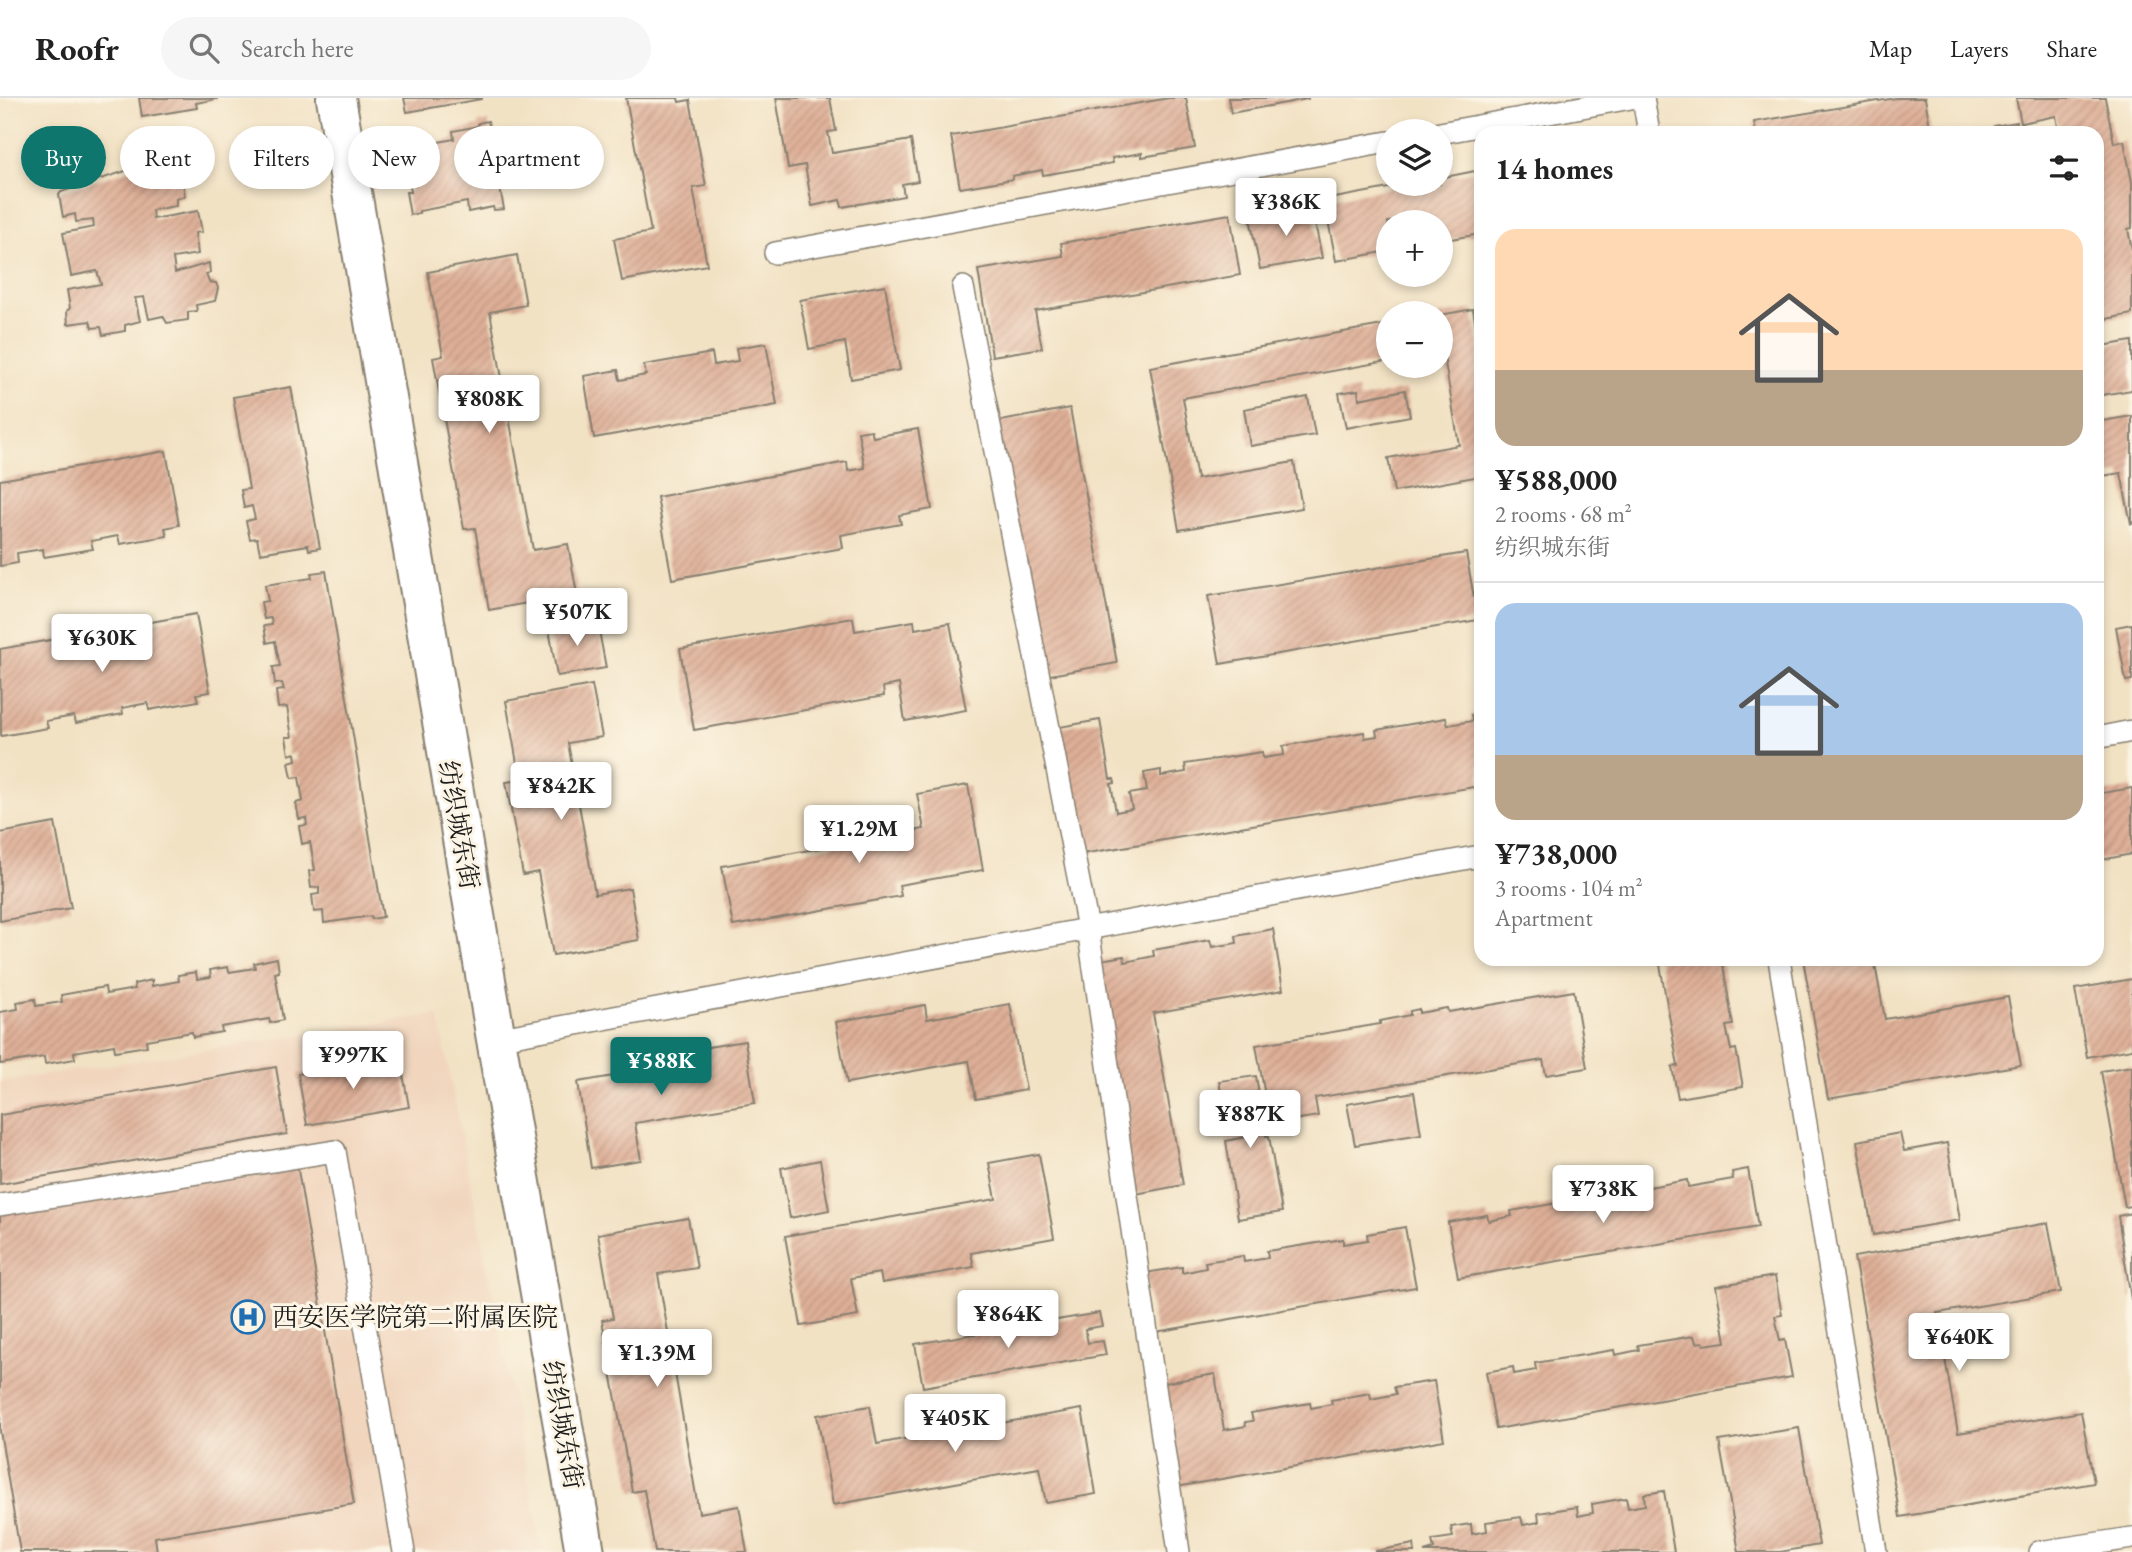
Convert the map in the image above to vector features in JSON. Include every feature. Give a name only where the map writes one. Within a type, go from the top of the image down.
[{"type":"street","name":"纺织城东街","points":[[336,98],[585,1552]]},
{"type":"lane","points":[[1453,130],[1631,98]]},
{"type":"lane","points":[[1643,98],[1648,126]]},
{"type":"lane","points":[[775,253],[1376,144]]},
{"type":"lane","points":[[963,287],[1088,928],[1179,1552]]},
{"type":"lane","points":[[2104,736],[2132,731]]},
{"type":"lane","points":[[496,1040],[1474,857]]},
{"type":"lane","points":[[1780,966],[1877,1552]]},
{"type":"lane","points":[[0,1205],[335,1152],[404,1552]]},
{"type":"lane","points":[[2039,1552],[2132,1538]]},
{"type":"shaded area","name":"西安医学院第二附属医院","points":[[438,1014],[542,1552],[0,1552],[0,1082]]},
{"type":"building","points":[[139,98],[217,99],[196,103],[197,108],[142,117]]},
{"type":"building","points":[[404,98],[482,98],[482,99],[407,112]]},
{"type":"building","points":[[626,98],[678,98],[679,102],[690,100],[706,186],[693,188],[707,265],[622,281],[614,239],[651,232]]},
{"type":"building","points":[[776,98],[830,98],[836,131],[828,132],[832,153],[911,140],[918,181],[902,184],[904,196],[842,207],[840,200],[812,206],[805,165],[788,168]]},
{"type":"building","points":[[1169,98],[1186,98],[1195,148],[1142,157],[1142,153],[1112,158],[1113,163],[1043,175],[1042,170],[1012,176],[1013,179],[960,188],[951,136]]},
{"type":"building","points":[[1228,98],[1308,98],[1308,99],[1231,113]]},
{"type":"building","points":[[1896,98],[1925,98],[1930,126],[1755,126],[1754,122]]},
{"type":"building","points":[[2016,98],[2105,98],[2114,143],[2124,141],[2132,182],[2132,228],[2128,229],[2132,250],[2132,314],[2104,319],[2104,126],[2058,126],[2056,116],[2021,123]]},
{"type":"building","points":[[488,121],[489,126],[478,126],[478,123]]},
{"type":"building","points":[[2017,122],[2018,126],[1994,126]]},
{"type":"building","points":[[454,139],[454,189],[500,189],[504,209],[494,210],[493,207],[468,212],[467,202],[410,215],[406,192],[411,192],[410,189],[440,189],[440,142]]},
{"type":"building","points":[[1474,171],[1474,235],[1453,239],[1453,210],[1376,210],[1376,253],[1336,261],[1324,200],[1376,190],[1376,196],[1453,196],[1453,175]]},
{"type":"building","points":[[120,173],[120,189],[184,189],[185,196],[176,199],[176,206],[152,210],[153,219],[198,211],[202,232],[195,233],[198,254],[173,258],[175,273],[209,263],[210,273],[206,274],[209,282],[216,283],[218,288],[215,301],[196,305],[197,311],[188,312],[188,320],[167,323],[163,316],[149,319],[144,297],[135,298],[140,321],[125,325],[125,331],[103,335],[101,327],[92,328],[90,321],[68,324],[67,311],[70,308],[67,290],[101,284],[97,271],[71,276],[63,233],[94,227],[93,220],[76,222],[75,214],[63,217],[59,195],[70,189],[106,189],[106,177]]},
{"type":"building","points":[[1312,207],[1322,258],[1260,269],[1250,218]]},
{"type":"building","points":[[1230,214],[1240,275],[1035,311],[1042,348],[992,356],[978,270],[1063,256],[1061,243]]},
{"type":"building","points":[[517,255],[526,305],[490,312],[533,550],[568,544],[577,594],[489,610],[475,528],[464,529],[433,358],[443,356],[428,272]]},
{"type":"building","points":[[885,285],[900,370],[851,379],[845,342],[809,349],[800,300]]},
{"type":"building","points":[[1473,309],[1474,477],[1394,492],[1388,458],[1459,445],[1448,378],[1453,378],[1453,313]]},
{"type":"building","points":[[1376,326],[1376,363],[1183,398],[1197,479],[1294,462],[1302,508],[1179,530],[1150,367]]},
{"type":"building","points":[[2132,341],[2132,390],[2104,395],[2104,346]]},
{"type":"building","points":[[766,343],[777,405],[594,438],[584,376],[618,370],[620,380],[646,375],[644,365],[712,353],[714,365],[738,361],[736,348]]},
{"type":"building","points":[[291,387],[320,548],[309,550],[308,545],[260,553],[257,538],[250,539],[246,521],[255,519],[252,506],[244,508],[241,490],[249,489],[233,397]]},
{"type":"building","points":[[1358,390],[1359,399],[1405,390],[1410,416],[1346,428],[1339,393]]},
{"type":"building","points":[[1308,397],[1315,435],[1250,446],[1244,409]]},
{"type":"building","points":[[1070,408],[1117,663],[1039,677],[991,423]]},
{"type":"building","points":[[2132,416],[2132,524],[2121,473],[2104,476],[2104,421]]},
{"type":"building","points":[[918,429],[932,509],[899,515],[901,524],[841,535],[843,548],[672,579],[657,497],[847,462],[848,471],[865,468],[858,432],[871,430],[873,437]]},
{"type":"building","points":[[166,451],[179,525],[165,528],[167,536],[120,544],[118,536],[91,541],[93,549],[44,557],[43,549],[17,553],[18,563],[0,566],[0,480]]},
{"type":"building","points":[[1466,553],[1474,598],[1474,621],[1220,664],[1208,596]]},
{"type":"building","points":[[326,571],[383,917],[372,919],[371,916],[324,923],[323,911],[314,912],[312,895],[319,894],[319,887],[311,888],[309,871],[315,870],[310,842],[302,844],[299,826],[307,825],[306,818],[299,819],[296,803],[303,801],[299,777],[292,778],[289,762],[296,760],[295,753],[289,755],[286,737],[292,737],[287,707],[278,708],[276,691],[284,690],[282,683],[275,684],[273,667],[280,666],[275,641],[267,643],[264,626],[272,625],[271,618],[264,619],[261,602],[268,601],[265,585],[312,578],[311,573]]},
{"type":"building","points":[[196,614],[210,692],[196,694],[198,701],[149,710],[148,703],[122,708],[123,714],[76,723],[74,716],[46,721],[48,728],[1,736],[0,649]]},
{"type":"building","points":[[853,618],[855,631],[914,621],[915,629],[950,623],[966,710],[905,721],[899,684],[883,687],[884,696],[694,730],[680,649]]},
{"type":"building","points":[[597,620],[606,668],[557,676],[549,629]]},
{"type":"building","points":[[2132,624],[2132,680],[2126,681],[2116,627]]},
{"type":"building","points":[[592,685],[602,737],[568,743],[595,894],[630,888],[639,940],[553,955],[538,872],[523,875],[506,782],[520,780],[506,701]]},
{"type":"building","points":[[1471,715],[1474,715],[1474,787],[1070,856],[1048,729],[1100,720],[1110,779],[1114,779],[1115,783],[1111,784],[1116,812],[1132,809],[1129,794],[1147,791],[1144,773],[1161,770],[1161,776],[1186,772],[1185,764],[1262,752],[1263,758],[1284,755],[1283,746],[1364,732],[1365,738],[1377,736],[1376,730],[1446,718],[1448,725],[1472,721]]},
{"type":"building","points":[[968,785],[983,870],[899,885],[901,896],[733,926],[722,866],[924,829],[917,794]]},
{"type":"building","points":[[2132,788],[2132,854],[2104,859],[2104,793]]},
{"type":"building","points":[[55,823],[71,908],[0,921],[0,833]]},
{"type":"building","points":[[1273,929],[1283,990],[1153,1013],[1183,1185],[1130,1195],[1089,962],[1124,956],[1125,962],[1154,956],[1153,950],[1210,940],[1212,947],[1237,943],[1236,936]]},
{"type":"building","points":[[277,958],[279,972],[275,973],[283,1020],[270,1023],[269,1019],[221,1027],[222,1032],[193,1037],[192,1032],[146,1040],[147,1046],[115,1051],[114,1045],[74,1052],[75,1059],[45,1064],[44,1057],[0,1064],[0,1012],[18,1009],[17,1002],[35,999],[36,1006],[62,1002],[61,995],[105,987],[106,994],[135,989],[134,984],[152,980],[152,986],[179,981],[178,975],[196,972],[197,979],[211,977],[210,970],[228,967],[229,972],[255,968],[254,963]]},
{"type":"building","points":[[1660,966],[1723,966],[1733,1025],[1726,1026],[1731,1050],[1736,1049],[1743,1087],[1678,1098],[1672,1067],[1678,1066]]},
{"type":"building","points":[[1804,966],[1875,966],[1885,1019],[2008,997],[2021,1065],[1828,1099]]},
{"type":"building","points":[[2132,979],[2132,1049],[2087,1057],[2075,989]]},
{"type":"building","points":[[1574,991],[1587,1068],[1546,1075],[1543,1060],[1315,1098],[1318,1116],[1270,1124],[1256,1045],[1380,1024],[1380,1021],[1410,1015],[1410,1011],[1419,1009],[1419,1013],[1447,1008],[1448,1012]]},
{"type":"building","points":[[1010,1004],[1026,1090],[976,1099],[969,1061],[847,1083],[836,1022],[925,1005],[927,1019]]},
{"type":"building","points":[[745,1041],[755,1103],[635,1123],[641,1160],[591,1168],[578,1082],[661,1068],[659,1055]]},
{"type":"building","points":[[400,1057],[409,1107],[307,1125],[298,1074]]},
{"type":"building","points":[[2132,1066],[2132,1206],[2125,1207],[2101,1071]]},
{"type":"building","points":[[276,1067],[287,1134],[0,1184],[0,1115]]},
{"type":"building","points":[[1256,1076],[1282,1212],[1238,1219],[1226,1141],[1246,1137],[1244,1129],[1228,1132],[1219,1081]]},
{"type":"building","points":[[1414,1092],[1421,1134],[1355,1145],[1347,1104]]},
{"type":"building","points":[[1900,1133],[1904,1151],[1947,1143],[1960,1220],[1873,1235],[1857,1141]]},
{"type":"building","points":[[1039,1154],[1054,1238],[971,1253],[974,1267],[882,1283],[880,1273],[851,1278],[858,1316],[801,1326],[785,1236],[996,1199],[989,1163]]},
{"type":"building","points":[[296,1158],[354,1504],[155,1537],[157,1552],[20,1552],[0,1431],[0,1207]]},
{"type":"building","points":[[820,1160],[829,1210],[790,1218],[781,1168]]},
{"type":"building","points":[[1748,1169],[1758,1227],[1458,1278],[1448,1222],[1487,1215],[1489,1221],[1512,1216],[1511,1211],[1587,1198],[1588,1204],[1613,1200],[1612,1194],[1687,1180],[1688,1187],[1733,1179],[1732,1172]]},
{"type":"building","points":[[2132,1213],[2132,1299],[2131,1299],[2118,1216]]},
{"type":"building","points":[[688,1218],[697,1268],[658,1274],[699,1513],[739,1506],[747,1552],[655,1552],[644,1490],[632,1492],[602,1320],[613,1318],[598,1234]]},
{"type":"building","points":[[2048,1223],[2061,1292],[1937,1313],[1958,1433],[2081,1412],[2094,1483],[1900,1517],[1854,1257]]},
{"type":"building","points":[[1405,1227],[1416,1287],[1155,1332],[1145,1273],[1182,1267],[1182,1273],[1206,1268],[1205,1262],[1243,1256],[1244,1262],[1268,1258],[1267,1251],[1343,1239],[1343,1244],[1368,1240],[1367,1234]]},
{"type":"building","points":[[1775,1276],[1782,1315],[1775,1316],[1780,1341],[1785,1340],[1792,1377],[1496,1429],[1486,1372],[1513,1367],[1514,1374],[1536,1370],[1535,1363],[1614,1350],[1615,1355],[1639,1350],[1638,1345],[1694,1336],[1696,1343],[1703,1342],[1704,1345],[1726,1342],[1716,1286]]},
{"type":"building","points":[[1099,1313],[1102,1326],[1085,1329],[1088,1343],[1103,1341],[1106,1355],[923,1387],[915,1344]]},
{"type":"building","points":[[1215,1374],[1224,1430],[1246,1426],[1245,1422],[1253,1421],[1251,1413],[1310,1403],[1311,1408],[1332,1404],[1331,1400],[1370,1393],[1371,1399],[1396,1394],[1394,1387],[1434,1381],[1444,1440],[1176,1487],[1159,1384]]},
{"type":"building","points":[[870,1406],[877,1444],[909,1438],[907,1426],[993,1410],[995,1424],[1082,1409],[1096,1494],[1046,1503],[1039,1468],[833,1505],[817,1415]]},
{"type":"building","points":[[1799,1428],[1819,1545],[1780,1552],[1739,1552],[1719,1441]]},
{"type":"building","points":[[1664,1491],[1674,1552],[1424,1552],[1434,1549],[1432,1540],[1453,1537],[1451,1527],[1471,1524],[1472,1534],[1487,1531],[1486,1522],[1521,1517],[1523,1525],[1539,1522],[1538,1513],[1577,1507],[1578,1516],[1593,1513],[1592,1504],[1626,1498],[1628,1508],[1645,1505],[1644,1494]]},
{"type":"building","points":[[1414,1544],[1415,1552],[1375,1552],[1375,1551]]},
{"type":"place","name":"西安医学院第二附属医院","points":[[248,1317]]}]
